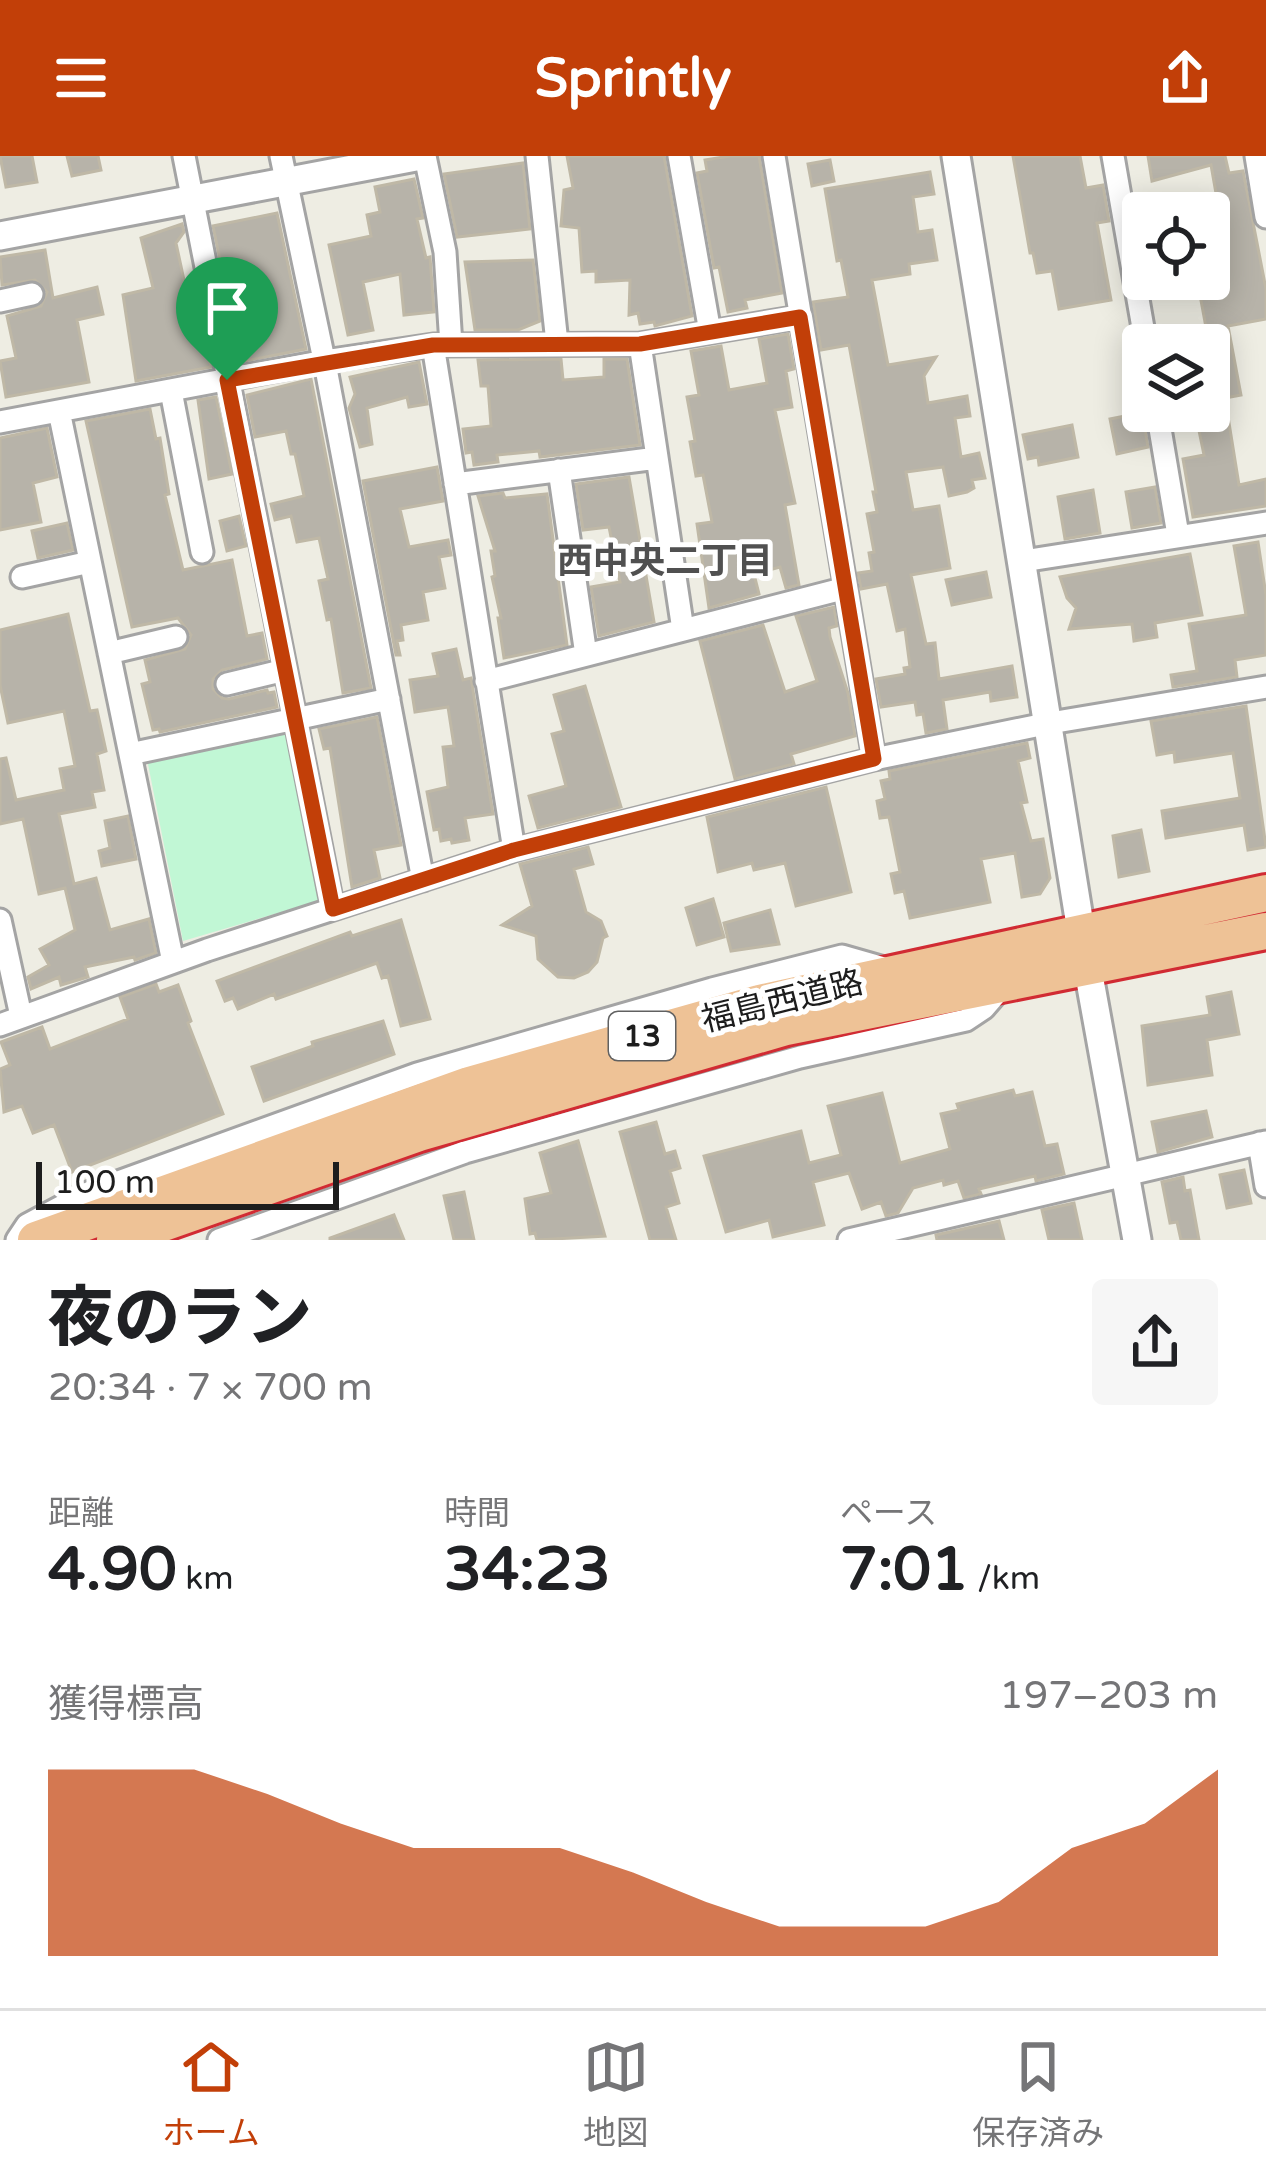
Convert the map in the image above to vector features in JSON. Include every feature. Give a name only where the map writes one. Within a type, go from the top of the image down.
[{"type":"highway","name":"福島西道路","points":[[115,1240],[476,1115],[786,1028],[1007,981],[1085,947],[1260,890]]},
{"type":"highway","name":"福島西道路","points":[[36,1240],[469,1085],[759,1003],[897,972],[1085,947],[1266,931]]},
{"type":"street","points":[[184,156],[333,909]]},
{"type":"street","points":[[0,236],[191,199],[283,169],[423,156],[445,252],[442,345],[455,484],[514,850]]},
{"type":"street","points":[[537,156],[557,343]]},
{"type":"street","points":[[679,156],[710,332]]},
{"type":"street","points":[[774,156],[874,759]]},
{"type":"street","points":[[956,156],[1137,1240]]},
{"type":"street","points":[[1113,156],[1141,324]]},
{"type":"street","points":[[1256,156],[1266,217]]},
{"type":"street","points":[[283,169],[325,361],[423,880]]},
{"type":"street","points":[[0,301],[32,294]]},
{"type":"street","points":[[0,422],[325,361],[442,345],[640,344],[800,317]]},
{"type":"street","points":[[640,344],[683,630]]},
{"type":"street","points":[[171,391],[202,552]]},
{"type":"street","points":[[59,411],[172,962]]},
{"type":"street","points":[[1161,432],[1178,535]]},
{"type":"street","points":[[455,484],[657,458]]},
{"type":"street","points":[[559,470],[586,655]]},
{"type":"street","points":[[1023,561],[1266,523]]},
{"type":"street","points":[[22,578],[90,562]]},
{"type":"street","points":[[486,681],[846,588]]},
{"type":"street","points":[[109,653],[176,638]]},
{"type":"street","points":[[227,684],[285,670]]},
{"type":"street","points":[[0,920],[10,1021],[172,962],[514,850],[874,759],[1266,687]]},
{"type":"street","points":[[130,754],[389,699]]},
{"type":"street","points":[[17,1240],[26,1225],[85,1194],[417,1074],[712,988],[842,956],[897,972]]},
{"type":"street","points":[[219,1240],[465,1152],[800,1057],[965,1020],[984,1008],[1007,981]]},
{"type":"street","points":[[849,1240],[1262,1143],[1266,1186]]},
{"type":"green space","points":[[289,730],[322,900],[183,941],[147,759]]},
{"type":"building","points":[[0,156],[32,156],[37,182],[6,187]]},
{"type":"building","points":[[67,156],[98,156],[101,170],[72,176]]},
{"type":"building","points":[[567,156],[664,156],[692,316],[655,326],[654,322],[640,324],[638,313],[629,315],[630,280],[596,282],[596,271],[582,272],[579,228],[561,226],[564,190],[573,188]]},
{"type":"building","points":[[759,156],[782,293],[745,300],[747,308],[728,312],[719,267],[714,268],[697,173],[707,171],[705,160]]},
{"type":"building","points":[[1013,156],[1080,156],[1086,188],[1103,185],[1109,221],[1097,223],[1111,300],[1059,309],[1052,271],[1037,273],[1030,253]]},
{"type":"building","points":[[1148,156],[1225,156],[1229,173],[1243,171],[1266,289],[1266,319],[1230,326],[1205,324],[1201,300],[1230,300],[1230,192],[1216,192],[1211,165],[1152,181]]},
{"type":"building","points":[[830,160],[834,181],[812,186],[808,164]]},
{"type":"building","points":[[523,163],[530,229],[457,237],[444,174]]},
{"type":"building","points":[[930,172],[934,194],[913,197],[918,232],[932,230],[937,260],[909,264],[910,274],[872,280],[888,365],[936,357],[924,376],[928,403],[967,396],[970,416],[955,418],[961,457],[979,453],[985,478],[972,480],[974,488],[967,492],[949,496],[943,467],[906,472],[913,510],[939,506],[950,568],[911,575],[926,644],[935,643],[939,679],[1012,666],[1017,697],[991,701],[990,692],[943,700],[947,729],[926,733],[915,702],[881,707],[876,679],[905,674],[904,668],[910,667],[905,629],[897,631],[887,584],[861,589],[858,573],[872,571],[869,553],[874,552],[867,514],[877,512],[876,492],[849,345],[821,350],[813,302],[848,297],[825,189]]},
{"type":"building","points":[[414,179],[423,218],[417,219],[426,258],[430,257],[434,312],[404,315],[400,274],[363,282],[373,330],[348,335],[329,245],[371,236],[367,215],[380,212],[375,187]]},
{"type":"building","points":[[277,213],[306,349],[245,361],[229,269],[222,270],[213,226]]},
{"type":"building","points":[[182,224],[184,232],[176,243],[187,294],[195,292],[211,367],[136,381],[123,295],[153,288],[141,238]]},
{"type":"building","points":[[45,250],[53,298],[97,287],[103,314],[77,320],[89,382],[6,397],[0,361],[16,358],[7,316],[41,306],[47,292],[35,280],[2,285],[0,257]]},
{"type":"building","points":[[533,260],[540,321],[518,330],[475,330],[465,262]]},
{"type":"building","points":[[788,334],[794,369],[786,371],[792,407],[775,410],[795,503],[785,505],[799,585],[786,588],[780,567],[754,574],[759,594],[709,608],[697,524],[712,522],[703,475],[696,476],[690,442],[695,441],[687,397],[699,395],[691,351],[721,346],[729,390],[767,383],[759,339]]},
{"type":"building","points":[[1230,337],[1241,395],[1230,397]]},
{"type":"building","points":[[561,359],[563,380],[604,377],[604,359],[627,359],[640,445],[540,457],[539,451],[497,455],[498,462],[474,465],[472,452],[466,453],[463,429],[491,426],[488,386],[481,386],[478,360]]},
{"type":"building","points":[[419,362],[427,404],[409,407],[407,397],[367,408],[372,444],[360,447],[349,408],[355,394],[350,377]]},
{"type":"building","points":[[311,379],[371,688],[343,693],[331,619],[327,620],[319,581],[328,579],[319,538],[297,542],[291,516],[275,520],[271,504],[304,496],[295,454],[291,454],[286,431],[255,437],[247,395]]},
{"type":"building","points":[[216,397],[232,474],[209,479],[198,400]]},
{"type":"building","points":[[150,409],[156,439],[160,438],[169,494],[165,495],[183,570],[232,560],[247,636],[262,633],[267,659],[222,670],[213,679],[213,689],[229,699],[267,690],[274,692],[277,707],[153,730],[142,684],[150,682],[145,660],[185,649],[191,635],[178,618],[132,627],[86,421]]},
{"type":"building","points":[[1122,417],[1122,432],[1146,432],[1148,447],[1117,454],[1110,419]]},
{"type":"building","points":[[1072,425],[1078,457],[1039,465],[1038,457],[1028,459],[1023,435]]},
{"type":"building","points":[[47,428],[57,477],[33,483],[41,522],[0,530],[0,438]]},
{"type":"building","points":[[1230,429],[1239,485],[1266,479],[1266,506],[1193,517],[1183,459],[1204,455],[1199,432]]},
{"type":"building","points":[[437,467],[443,501],[400,509],[409,547],[448,540],[451,555],[439,557],[445,588],[423,592],[428,620],[401,625],[403,640],[397,641],[400,655],[396,655],[363,481]]},
{"type":"building","points":[[629,477],[654,622],[599,636],[591,587],[620,582],[609,527],[583,530],[576,484]]},
{"type":"building","points":[[1155,487],[1161,523],[1132,528],[1126,492]]},
{"type":"building","points":[[1093,490],[1100,533],[1065,539],[1058,497]]},
{"type":"building","points":[[503,493],[505,498],[547,494],[567,645],[504,658],[492,577],[491,551],[495,551],[478,496]]},
{"type":"building","points":[[239,516],[246,546],[227,551],[220,521]]},
{"type":"building","points":[[67,523],[73,550],[38,558],[32,531]]},
{"type":"building","points":[[1258,542],[1266,595],[1266,655],[1235,660],[1237,677],[1173,687],[1171,675],[1197,671],[1189,624],[1246,615],[1234,546]]},
{"type":"building","points":[[1190,554],[1202,615],[1155,623],[1157,637],[1134,641],[1132,624],[1069,629],[1076,608],[1060,577]]},
{"type":"building","points":[[986,572],[991,597],[952,605],[946,580]]},
{"type":"building","points":[[834,607],[837,626],[829,628],[830,637],[848,693],[855,736],[791,754],[794,764],[735,779],[700,641],[763,625],[785,692],[817,681],[796,616]]},
{"type":"building","points":[[68,614],[90,711],[97,710],[106,751],[97,754],[104,790],[92,792],[95,807],[59,814],[74,884],[96,878],[110,930],[149,919],[156,953],[85,967],[88,977],[61,985],[59,977],[31,989],[28,977],[49,965],[40,949],[75,930],[65,888],[39,894],[23,819],[0,824],[0,759],[6,758],[16,800],[64,790],[60,769],[75,766],[64,711],[8,723],[0,685],[0,630]]},
{"type":"building","points":[[456,649],[463,680],[471,678],[493,814],[465,818],[469,840],[452,843],[451,839],[441,841],[439,829],[434,830],[427,792],[448,787],[443,747],[454,746],[448,707],[415,712],[410,680],[438,676],[433,654]]},
{"type":"building","points":[[585,686],[621,807],[538,828],[529,796],[566,786],[552,734],[564,731],[554,695]]},
{"type":"building","points":[[1246,706],[1266,847],[1248,850],[1244,825],[1166,838],[1162,811],[1240,798],[1233,753],[1175,762],[1174,752],[1157,755],[1151,721]]},
{"type":"building","points":[[377,717],[401,845],[374,850],[380,878],[352,887],[330,748],[324,749],[319,729]]},
{"type":"building","points":[[1027,743],[1030,758],[1018,761],[1027,802],[1021,803],[1031,841],[1043,839],[1050,878],[1040,894],[1022,897],[1015,853],[981,859],[990,902],[910,918],[904,891],[895,893],[891,874],[900,872],[889,817],[880,818],[877,801],[885,799],[881,781],[890,779],[889,771]]},
{"type":"building","points":[[826,787],[851,892],[796,906],[785,863],[754,870],[752,863],[718,872],[707,817]]},
{"type":"building","points":[[128,816],[136,859],[102,866],[99,851],[110,848],[105,821]]},
{"type":"building","points":[[1141,830],[1149,871],[1119,877],[1113,836]]},
{"type":"building","points":[[588,847],[593,864],[574,869],[586,912],[601,921],[607,936],[588,972],[574,978],[558,977],[538,959],[536,936],[502,925],[532,906],[520,864]]},
{"type":"building","points":[[713,899],[724,937],[697,945],[686,908]]},
{"type":"building","points":[[770,910],[779,944],[731,951],[724,923]]},
{"type":"building","points":[[401,920],[430,1019],[401,1026],[388,976],[382,978],[377,963],[238,1009],[233,998],[225,1001],[217,981],[350,932],[352,936]]},
{"type":"building","points":[[156,984],[159,992],[178,985],[223,1114],[72,1172],[54,1125],[33,1133],[22,1106],[4,1112],[0,1069],[10,1065],[1,1042],[42,1027],[50,1049],[128,1019],[120,997]]},
{"type":"building","points":[[1231,992],[1239,1034],[1207,1040],[1212,1075],[1148,1085],[1142,1026],[1210,1015],[1207,997]]},
{"type":"building","points":[[383,1021],[394,1054],[264,1101],[252,1067],[313,1046],[312,1042]]},
{"type":"building","points":[[1013,1090],[1015,1096],[1032,1092],[1045,1146],[1057,1144],[1064,1174],[979,1189],[981,1194],[964,1198],[958,1181],[944,1185],[943,1180],[913,1188],[898,1213],[886,1216],[881,1202],[862,1209],[849,1173],[813,1182],[824,1225],[773,1237],[769,1220],[726,1232],[704,1156],[801,1131],[809,1163],[841,1155],[828,1106],[882,1093],[900,1163],[950,1149],[941,1114],[959,1110],[957,1104]]},
{"type":"building","points":[[1206,1111],[1212,1137],[1158,1152],[1152,1122]]},
{"type":"building","points":[[656,1122],[665,1154],[675,1151],[680,1168],[670,1171],[679,1203],[666,1207],[676,1240],[650,1240],[620,1132]]},
{"type":"building","points":[[578,1141],[605,1236],[537,1240],[535,1233],[530,1234],[525,1199],[551,1193],[540,1153]]},
{"type":"building","points":[[1244,1170],[1251,1203],[1227,1208],[1220,1175]]},
{"type":"building","points":[[1183,1177],[1199,1240],[1181,1240],[1177,1222],[1170,1223],[1162,1182]]},
{"type":"building","points":[[464,1192],[474,1240],[454,1240],[444,1196]]},
{"type":"building","points":[[1074,1203],[1082,1240],[1049,1240],[1042,1210]]},
{"type":"building","points":[[394,1215],[404,1240],[330,1240],[330,1238]]},
{"type":"building","points":[[999,1221],[1004,1240],[937,1240],[936,1235]]},
{"type":"district","name":"西中央二丁目","points":[[665,560]]},
{"type":"route","points":[[800,317],[874,759],[514,850],[333,909],[227,380],[433,345],[640,344],[800,317]]}]
